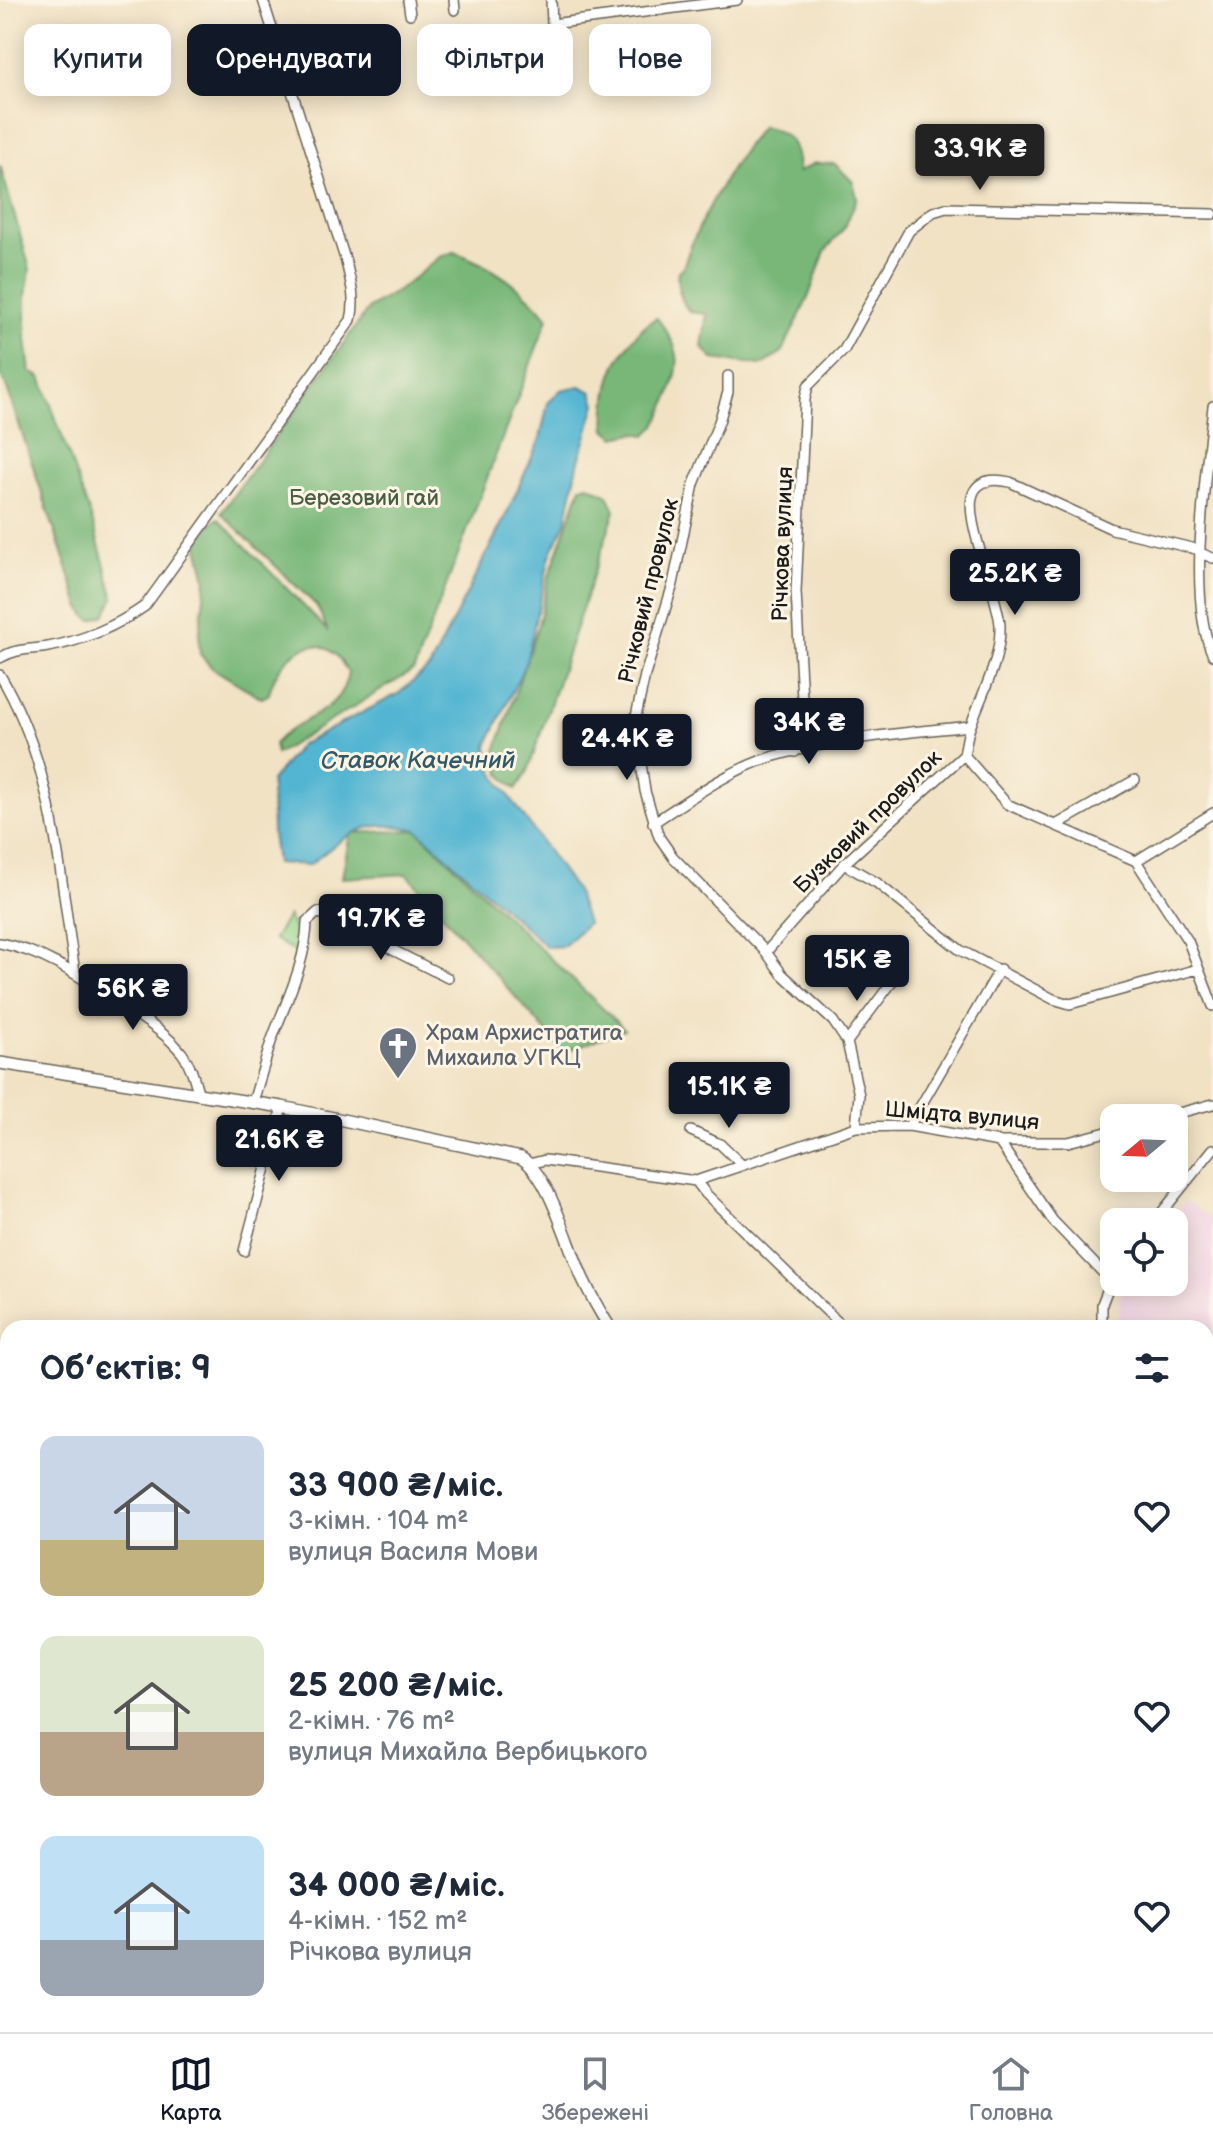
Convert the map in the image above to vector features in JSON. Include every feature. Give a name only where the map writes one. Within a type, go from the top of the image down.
[{"type":"street","points":[[0,658],[12,651],[49,647],[98,632],[145,606],[272,428],[322,365],[351,320],[355,307],[350,277],[263,0]]},
{"type":"street","points":[[408,0],[410,14]]},
{"type":"street","points":[[551,0],[552,24],[737,0]]},
{"type":"street","points":[[653,0],[654,11]]},
{"type":"street","name":"Річкова вулиця","points":[[795,752],[801,738],[803,717],[796,592],[805,399],[808,386],[844,350],[909,231],[933,212],[946,208],[1213,214]]},
{"type":"street","name":"Річковий провулок","points":[[728,376],[728,392],[719,422],[694,484],[673,584],[645,675],[635,721],[645,791],[659,837],[688,874],[766,952],[782,974],[833,1021],[847,1042],[859,1095],[856,1127]]},
{"type":"street","points":[[1213,406],[1200,552],[1201,612],[1213,655]]},
{"type":"street","points":[[1213,558],[1112,529],[999,480],[981,483],[975,489],[970,504],[998,610],[1000,629],[988,684],[970,726],[964,755],[1007,804],[1136,861],[1188,941],[1210,990],[1213,1006]]},
{"type":"street","points":[[0,675],[16,701],[32,740],[51,810],[75,972]]},
{"type":"street","points":[[653,823],[756,763],[795,752],[889,734],[970,726]]},
{"type":"street","name":"Бузковий провулок","points":[[766,952],[844,864],[964,755]]},
{"type":"street","points":[[1056,825],[1135,780]]},
{"type":"street","points":[[1136,861],[1213,813]]},
{"type":"street","points":[[844,864],[877,883],[960,950],[1053,999],[1070,1004],[1198,969]]},
{"type":"street","points":[[253,1102],[302,960],[307,922],[318,912],[448,978]]},
{"type":"street","points":[[0,943],[23,949],[75,972],[154,1026],[182,1054],[193,1073],[198,1092]]},
{"type":"street","points":[[909,1126],[1000,969]]},
{"type":"street","points":[[847,1042],[892,982]]},
{"type":"street","points":[[0,1063],[282,1107],[512,1155],[529,1164],[545,1186],[582,1277],[606,1320]]},
{"type":"street","points":[[1188,1111],[1213,1104]]},
{"type":"street","points":[[244,1251],[282,1107]]},
{"type":"street","name":"Шмідта вулиця","points":[[529,1164],[545,1160],[696,1181],[856,1127],[909,1126],[999,1142],[1068,1142],[1100,1134]]},
{"type":"street","points":[[691,1131],[720,1144],[742,1165]]},
{"type":"street","points":[[999,1142],[1053,1221],[1100,1266]]},
{"type":"street","points":[[1165,1208],[1213,1149]]},
{"type":"street","points":[[696,1181],[836,1320]]},
{"type":"street","points":[[1102,1320],[1105,1296]]},
{"type":"shaded area","points":[[1185,1201],[1213,1219],[1213,1320],[1118,1320],[1120,1296],[1188,1296],[1188,1208],[1180,1208]]},
{"type":"green space","points":[[762,126],[780,132],[790,141],[796,154],[798,172],[815,163],[835,164],[853,182],[857,198],[845,227],[825,251],[808,298],[782,352],[762,365],[713,359],[702,347],[707,314],[690,312],[687,308],[680,293],[678,271],[683,268],[716,194]]},
{"type":"green space","points":[[0,165],[30,269],[26,295],[26,340],[30,372],[41,377],[92,520],[114,598],[105,615],[92,620],[80,606],[5,383],[0,376]]},
{"type":"green space","name":"Березовий гай","points":[[454,252],[506,279],[529,297],[548,318],[414,670],[276,754],[274,744],[337,697],[348,672],[337,656],[326,648],[304,648],[285,662],[269,694],[262,698],[212,668],[200,654],[206,579],[198,546],[204,530],[218,518],[328,631],[317,606],[221,513],[369,308],[403,287],[440,257]]},
{"type":"green space","points":[[657,318],[675,348],[677,366],[673,386],[660,419],[646,435],[635,433],[615,437],[606,429],[607,400],[613,372],[632,341]]},
{"type":"green space","points":[[588,485],[608,495],[615,510],[528,771],[516,789],[501,775],[495,754],[539,622],[548,579],[581,487]]},
{"type":"green space","points":[[417,830],[624,1029],[564,1052],[407,874],[342,878],[350,833]]},
{"type":"green space","points":[[288,916],[302,945],[300,955],[274,939]]},
{"type":"water","name":"Ставок Качечний","points":[[580,386],[592,392],[596,404],[578,464],[566,522],[550,555],[526,662],[487,746],[494,774],[576,891],[587,923],[564,946],[547,947],[417,830],[399,826],[370,827],[358,831],[309,865],[276,863],[271,781],[300,745],[398,694],[430,667],[508,511],[540,439],[548,403],[561,390]]},
{"type":"place","name":"Храм Архистратига Михаила УГКЦ","points":[[398,1080]]}]
